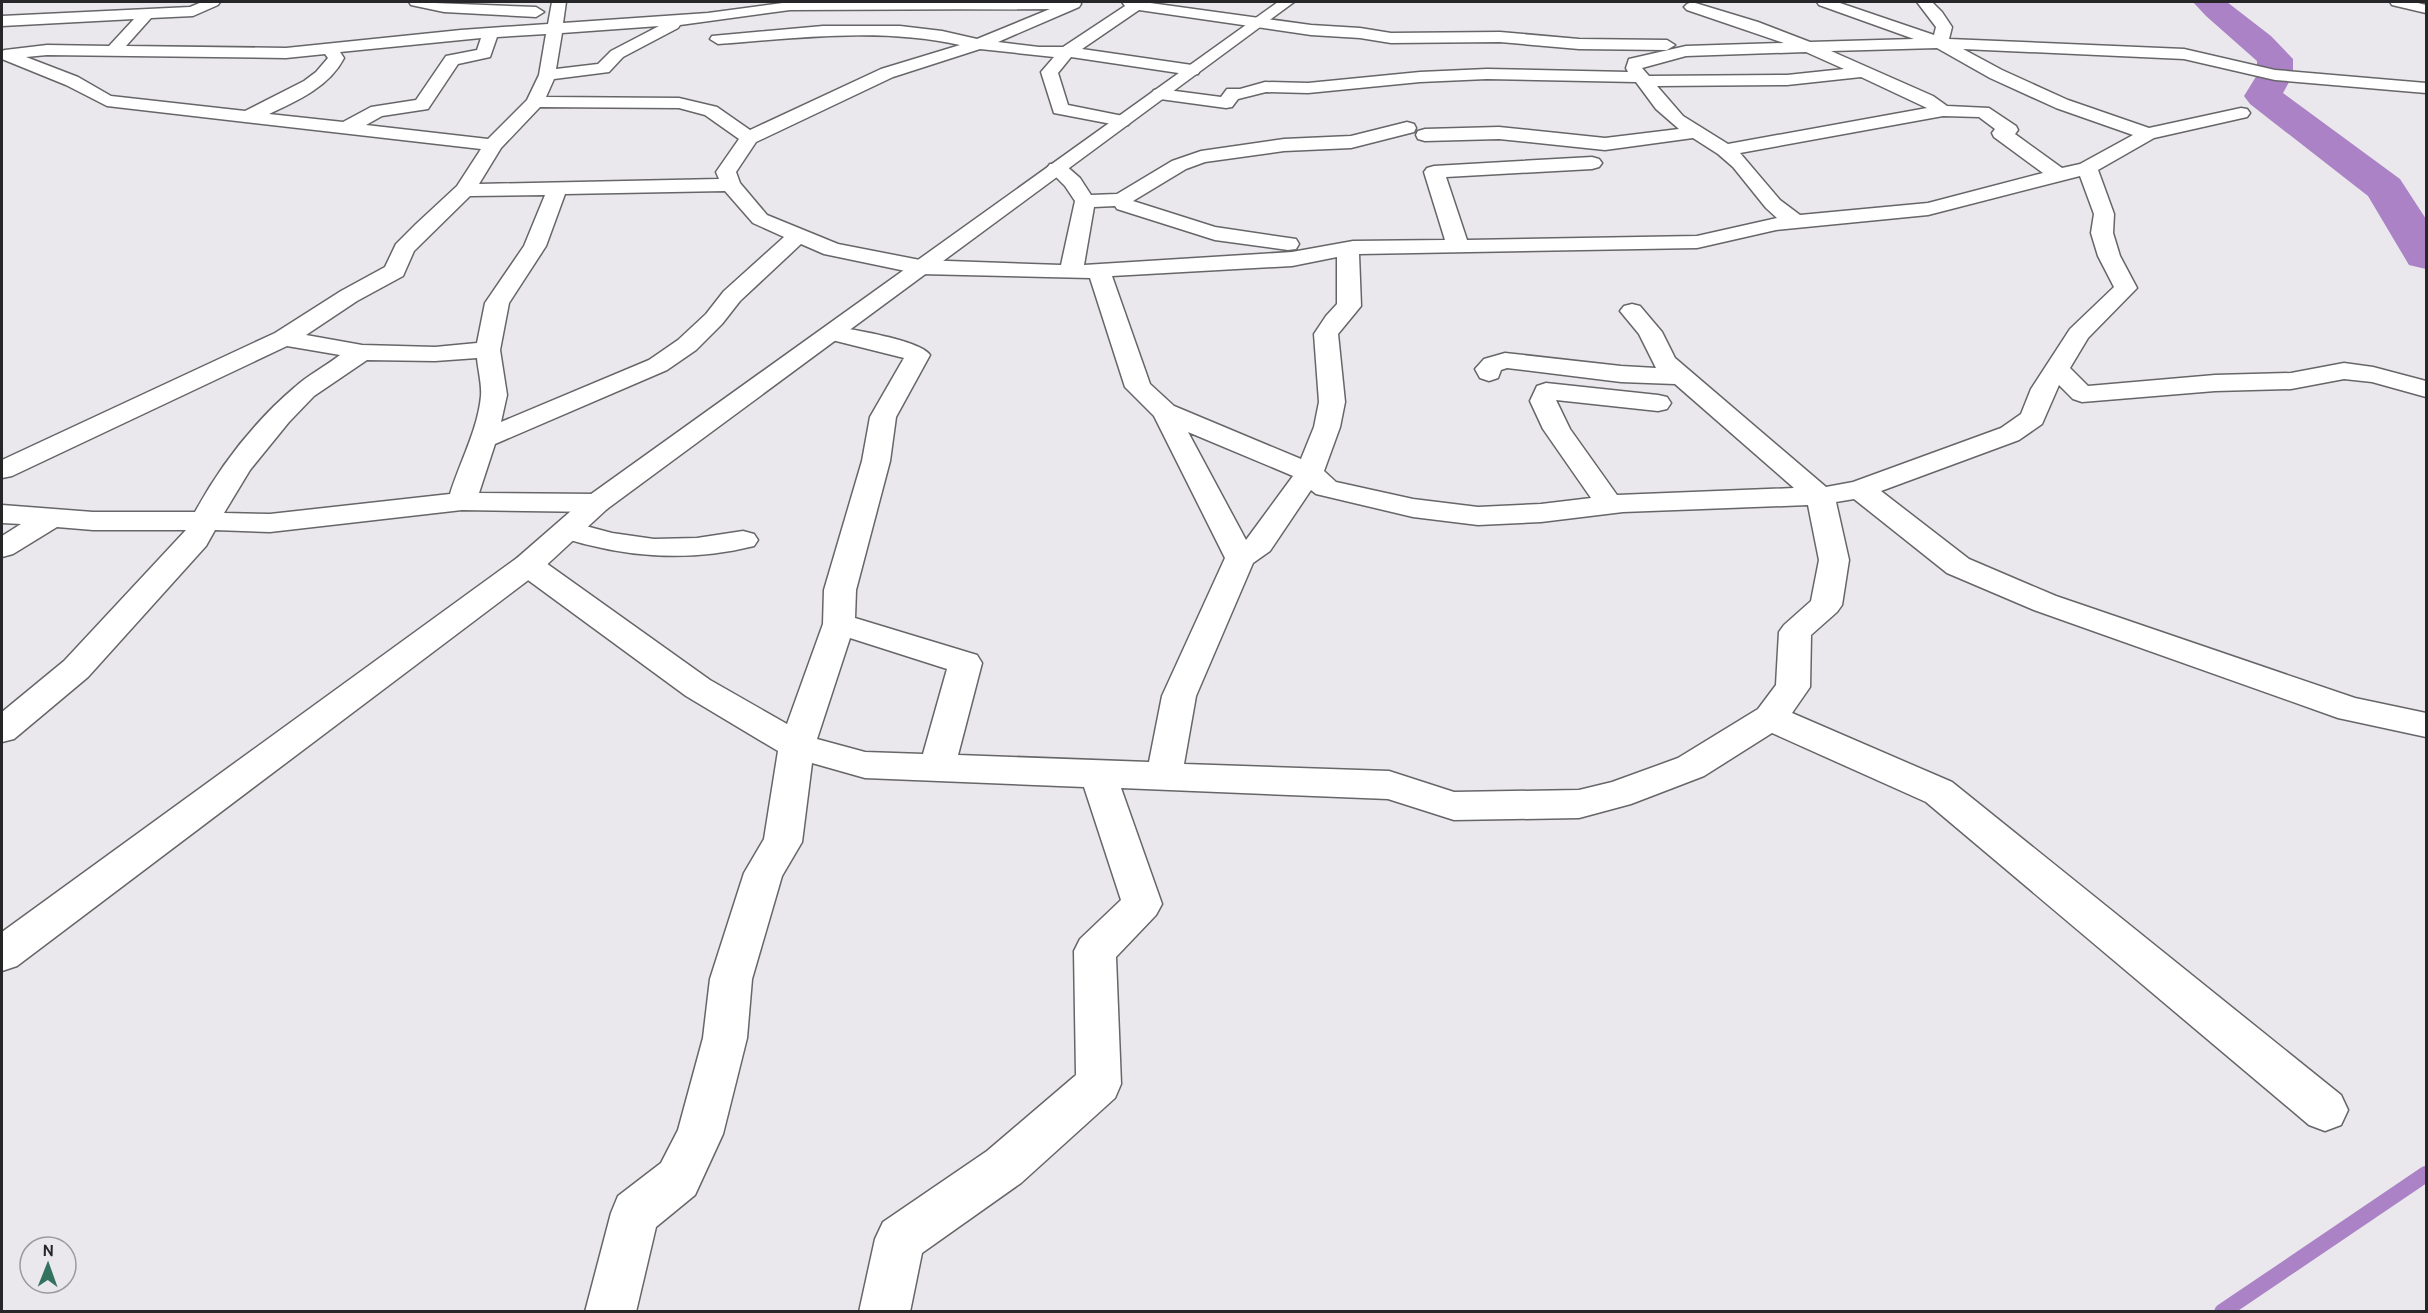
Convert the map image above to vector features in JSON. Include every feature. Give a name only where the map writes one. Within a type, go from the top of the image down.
[{"type":"street","points":[[2,21],[194,11],[213,2]]},
{"type":"street","points":[[783,7],[817,2]]},
{"type":"street","points":[[2,954],[528,565],[597,503],[1287,2]]},
{"type":"street","points":[[1824,2],[1940,43],[1996,74],[2061,104],[2148,134]]},
{"type":"street","points":[[1924,2],[1937,15],[1944,27],[1940,43]]},
{"type":"street","points":[[2397,2],[2427,9]]},
{"type":"street","points":[[1122,121],[1060,108],[1049,72],[1067,52],[1132,3],[1311,30],[1360,33],[1396,52],[1426,84]]},
{"type":"street","points":[[547,75],[603,68],[617,54],[682,20],[709,10],[783,7],[1080,4],[979,44],[887,73],[748,138],[726,172],[731,185],[760,219],[832,249],[920,267],[1071,272],[1292,259],[1339,251],[1458,246],[1696,242],[1794,221],[1928,209],[2087,168],[2148,134],[2241,112]]},
{"type":"street","points":[[911,33],[918,27],[987,18],[990,5]]},
{"type":"street","points":[[376,45],[410,10],[444,7],[682,20]]},
{"type":"street","points":[[114,50],[147,14]]},
{"type":"street","points":[[3,54],[47,50],[244,54],[330,50],[490,33],[556,14]]},
{"type":"street","points":[[2,470],[284,338],[349,296],[395,271],[404,249],[423,228],[465,190],[494,145],[535,102],[547,75],[556,14]]},
{"type":"street","points":[[1396,52],[1500,37],[1579,44],[1735,18],[1927,100],[1943,111]]},
{"type":"street","points":[[1794,221],[1773,204],[1740,163],[1725,150],[1677,120],[1662,105],[1634,68],[1635,63],[1683,26],[1808,48],[1940,43],[2184,54],[2275,75],[2427,88]]},
{"type":"street","points":[[718,39],[823,31],[911,33],[1039,52],[1067,52],[1192,70]]},
{"type":"street","points":[[345,129],[378,111],[422,105],[452,60],[484,54],[490,33]]},
{"type":"street","points":[[245,118],[284,99],[328,71],[336,58],[330,50]]},
{"type":"street","points":[[3,54],[72,81],[107,101],[494,145]]},
{"type":"street","points":[[1160,94],[1226,103],[1233,93],[1240,94],[1265,87],[1308,88],[1426,84],[1487,74],[1643,79],[1787,80],[1862,72]]},
{"type":"street","points":[[535,102],[679,103],[711,111],[748,138]]},
{"type":"street","points":[[1405,108],[1416,132],[1442,143],[1448,171]]},
{"type":"street","points":[[1725,150],[1943,111],[1983,112],[2009,130],[2001,133],[2057,174]]},
{"type":"street","points":[[1085,201],[1121,200],[1179,165],[1201,157],[1284,145],[1351,142],[1416,132],[1499,133],[1605,144],[1698,132]]},
{"type":"street","points":[[1458,246],[1434,172],[1592,163]]},
{"type":"street","points":[[1057,168],[1073,182],[1085,201],[1071,272]]},
{"type":"street","points":[[1099,270],[1138,387],[1165,412],[1309,473],[1326,488],[1413,508],[1478,516],[1540,513],[1609,505],[1820,496],[1860,489],[2010,434],[2033,418],[2056,368],[2079,334],[2126,288],[2109,256],[2102,233],[2104,214],[2087,168]]},
{"type":"street","points":[[465,190],[731,185]]},
{"type":"street","points":[[462,501],[473,464],[484,439],[494,395],[488,350],[497,303],[535,246],[556,189]]},
{"type":"street","points":[[1121,200],[1124,205],[1145,209],[1192,228],[1258,241],[1339,251]]},
{"type":"street","points":[[484,439],[658,365],[687,345],[714,319],[732,296],[798,235]]},
{"type":"street","points":[[1164,776],[1179,696],[1240,558],[1259,544],[1309,473],[1327,428],[1332,402],[1326,334],[1334,321],[1349,306],[1339,251]]},
{"type":"street","points":[[528,565],[698,688],[797,746],[865,765],[1389,785],[1454,806],[1579,804],[1618,794],[1691,767],[1770,718],[1792,687],[1795,632],[1826,605],[1834,560],[1820,496],[1664,362],[1650,332],[1632,311]]},
{"type":"street","points":[[610,1311],[635,1213],[678,1179],[700,1134],[724,1038],[731,979],[763,873],[783,842],[797,746],[839,624],[840,590],[876,461],[883,417],[918,355],[896,347],[833,333]]},
{"type":"street","points":[[284,338],[362,352],[435,354],[488,350]]},
{"type":"street","points":[[2,730],[76,669],[195,540],[220,493],[239,465],[280,416],[305,392],[362,352]]},
{"type":"street","points":[[1489,373],[1488,369],[1492,364],[1505,360],[1621,374],[1681,376]]},
{"type":"street","points":[[2056,368],[2082,394],[2215,383],[2291,381],[2344,371],[2373,375],[2427,389]]},
{"type":"street","points":[[1609,505],[1596,482],[1575,456],[1549,416],[1543,401],[1546,392],[1658,403]]},
{"type":"street","points":[[1165,412],[1240,558]]},
{"type":"street","points":[[1860,489],[1958,566],[2045,603],[2350,709],[2427,725]]},
{"type":"street","points":[[2,514],[93,521],[207,520],[270,523],[462,501],[597,503]]},
{"type":"street","points":[[2,548],[50,519]]},
{"type":"street","points":[[567,530],[602,542],[644,548],[707,548],[743,540]]},
{"type":"street","points":[[839,624],[965,663],[937,768]]},
{"type":"street","points":[[1770,718],[1939,792],[2325,1110]]},
{"type":"street","points":[[884,1311],[900,1239],[1004,1167],[1099,1084],[1095,951],[1142,904],[1098,774]]},
{"type":"waterway","points":[[2209,2],[2275,59],[2275,75],[2263,96],[2385,188],[2426,255]]},
{"type":"waterway","points":[[2222,1312],[2426,1174]]}]
